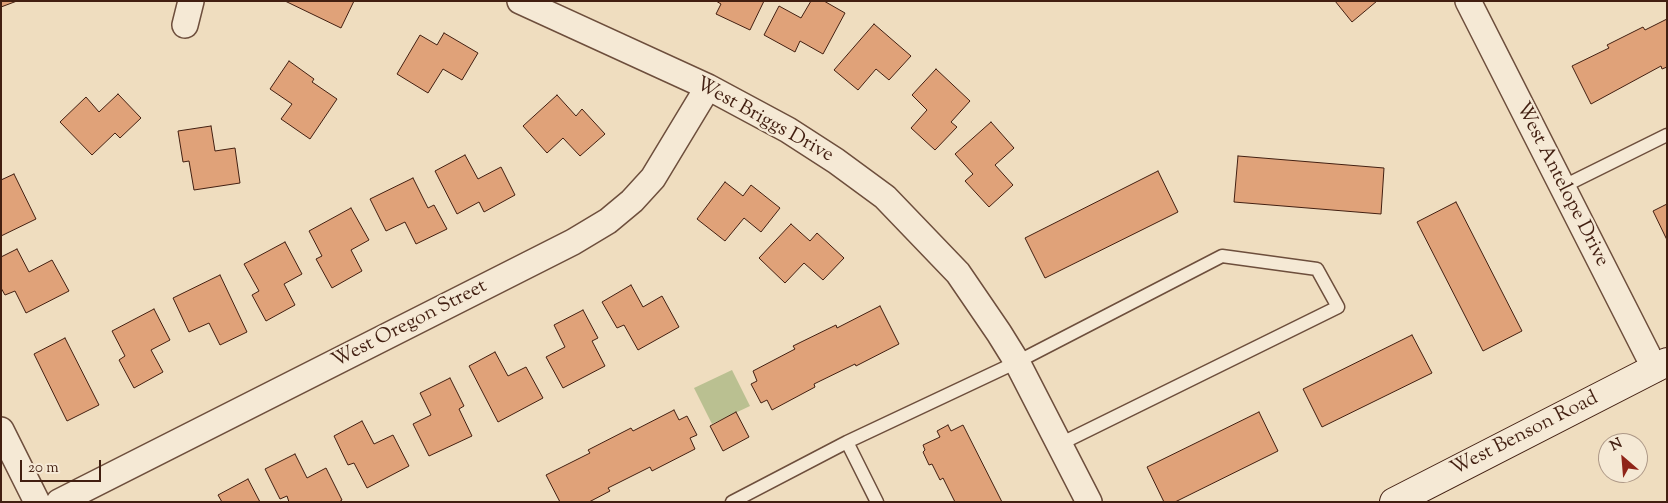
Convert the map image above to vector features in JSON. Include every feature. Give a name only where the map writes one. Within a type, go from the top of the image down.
[{"type":"main road","name":"West Benson Road","points":[[1394,502],[1663,365]]},
{"type":"street","points":[[185,26],[191,1]]},
{"type":"street","name":"West Briggs Drive","points":[[520,1],[708,88],[788,130],[836,161],[885,197],[958,273],[1017,362],[1089,502]]},
{"type":"street","name":"West Antelope Drive","points":[[1468,1],[1562,187],[1663,365]]},
{"type":"street","name":"West Oregon Street","points":[[59,502],[573,242],[608,221],[653,178],[708,88]]},
{"type":"street","points":[[1,430],[37,502]]},
{"type":"lane","points":[[1562,187],[1667,135]]},
{"type":"lane","points":[[732,502],[847,442],[1017,362],[1222,256],[1317,269],[1338,307],[1060,444]]},
{"type":"lane","points":[[847,442],[877,502]]},
{"type":"green space","points":[[732,370],[750,406],[712,424],[694,388]]},
{"type":"building","points":[[1,1],[17,1],[1,7]]},
{"type":"building","points":[[285,1],[354,1],[341,28]]},
{"type":"building","points":[[716,1],[764,1],[750,30],[716,14],[721,4]]},
{"type":"building","points":[[811,1],[824,1],[845,13],[823,54],[800,41],[795,52],[764,35],[779,6],[801,18]]},
{"type":"building","points":[[1335,1],[1377,1],[1352,22]]},
{"type":"building","points":[[1667,19],[1667,67],[1662,69],[1661,66],[1591,104],[1572,66],[1609,48],[1607,45],[1643,27],[1645,30]]},
{"type":"building","points":[[874,24],[911,56],[889,80],[876,69],[858,90],[834,70]]},
{"type":"building","points":[[444,33],[478,53],[462,80],[443,69],[428,93],[397,74],[420,35],[437,45]]},
{"type":"building","points":[[289,61],[314,79],[312,82],[337,99],[310,139],[281,119],[292,104],[270,89]]},
{"type":"building","points":[[936,69],[970,101],[951,122],[957,127],[935,150],[911,128],[927,110],[912,95]]},
{"type":"building","points":[[118,94],[141,118],[120,138],[115,133],[92,155],[60,122],[86,97],[99,112]]},
{"type":"building","points":[[557,95],[576,116],[582,109],[605,134],[580,156],[563,138],[547,153],[523,126]]},
{"type":"building","points":[[991,122],[1014,148],[995,165],[1013,185],[989,207],[965,181],[973,174],[955,154]]},
{"type":"building","points":[[211,126],[215,151],[235,148],[240,183],[194,190],[189,161],[183,162],[178,131]]},
{"type":"building","points":[[465,155],[478,179],[501,167],[515,195],[484,212],[479,202],[457,214],[435,171]]},
{"type":"building","points":[[1238,156],[1384,168],[1381,214],[1234,202]]},
{"type":"building","points":[[1158,171],[1178,212],[1045,278],[1025,238]]},
{"type":"building","points":[[14,174],[36,219],[1,236],[1,180]]},
{"type":"building","points":[[413,178],[428,208],[434,205],[447,229],[416,244],[405,222],[386,231],[370,199]]},
{"type":"building","points":[[725,182],[743,196],[751,185],[780,208],[761,232],[744,218],[725,241],[697,219]]},
{"type":"building","points":[[1456,202],[1522,331],[1483,351],[1417,222]]},
{"type":"building","points":[[1667,204],[1667,240],[1653,211]]},
{"type":"building","points":[[351,208],[369,240],[351,250],[362,271],[332,288],[316,259],[322,256],[309,231]]},
{"type":"building","points":[[791,224],[810,241],[817,233],[844,258],[823,280],[804,263],[785,283],[759,258]]},
{"type":"building","points":[[285,242],[302,274],[284,284],[295,305],[266,321],[252,295],[259,291],[244,264]]},
{"type":"building","points":[[17,249],[29,272],[52,260],[69,291],[26,313],[15,291],[5,295],[1,288],[1,257]]},
{"type":"building","points":[[220,275],[247,332],[220,345],[209,323],[189,332],[173,298]]},
{"type":"building","points":[[631,285],[643,307],[662,296],[679,327],[638,350],[624,325],[617,328],[602,302]]},
{"type":"building","points":[[880,306],[899,344],[856,366],[855,364],[814,384],[815,387],[772,410],[767,400],[761,403],[751,384],[757,381],[753,371],[795,349],[793,346],[836,325],[837,328]]},
{"type":"building","points":[[154,309],[170,340],[151,350],[163,372],[134,388],[119,360],[125,356],[112,331]]},
{"type":"building","points":[[583,310],[598,338],[592,341],[605,366],[563,388],[546,357],[565,347],[554,325]]},
{"type":"building","points":[[1412,335],[1432,373],[1322,427],[1303,389]]},
{"type":"building","points":[[65,338],[99,405],[67,421],[34,354]]},
{"type":"building","points":[[495,352],[508,376],[526,367],[543,398],[498,422],[469,366]]},
{"type":"building","points":[[450,378],[464,406],[459,409],[472,436],[429,456],[413,424],[431,415],[420,393]]},
{"type":"building","points":[[674,410],[679,420],[687,416],[697,435],[690,438],[695,449],[652,471],[650,467],[608,488],[610,491],[589,502],[560,502],[546,475],[590,453],[588,450],[631,428],[633,431]]},
{"type":"building","points":[[736,412],[749,437],[723,451],[710,426]]},
{"type":"building","points":[[1259,412],[1278,451],[1175,502],[1164,502],[1147,467]]},
{"type":"building","points":[[362,421],[374,444],[393,435],[409,466],[367,488],[354,463],[348,465],[334,436]]},
{"type":"building","points":[[948,425],[951,431],[963,425],[1002,502],[955,502],[943,478],[940,480],[932,464],[929,465],[923,452],[925,450],[923,445],[940,437],[937,431]]},
{"type":"building","points":[[295,454],[307,478],[326,468],[342,500],[339,502],[289,502],[287,496],[280,499],[265,469]]},
{"type":"building","points":[[248,479],[260,502],[222,502],[218,495]]}]
